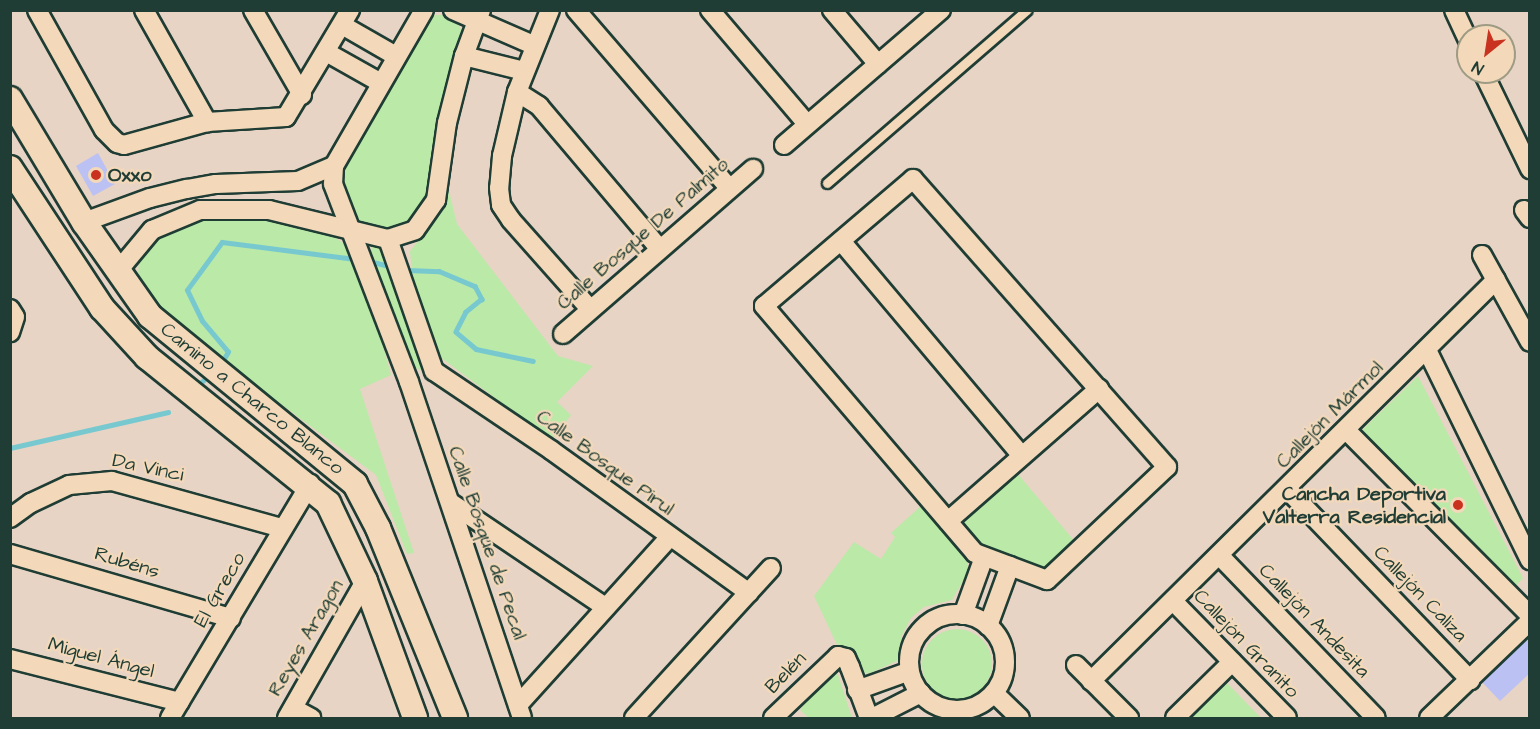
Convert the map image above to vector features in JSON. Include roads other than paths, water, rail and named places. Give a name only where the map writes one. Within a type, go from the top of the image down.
[{"type":"street","points":[[38,10],[104,130],[117,143],[136,142],[207,122],[281,118],[293,110],[346,18],[396,56]]},
{"type":"street","points":[[144,10],[207,122]]},
{"type":"street","points":[[253,10],[302,95]]},
{"type":"street","points":[[388,239],[434,370],[409,382],[354,232],[334,192],[334,166],[424,10]]},
{"type":"street","points":[[453,10],[478,16],[533,45]]},
{"type":"street","points":[[550,10],[533,45],[517,92],[502,156],[501,205],[589,308]]},
{"type":"street","points":[[576,10],[729,188]]},
{"type":"street","points":[[710,10],[807,124]]},
{"type":"street","points":[[832,10],[878,64]]},
{"type":"street","points":[[784,146],[941,10]]},
{"type":"street","points":[[1454,10],[1461,24]]},
{"type":"street","points":[[117,272],[152,230],[200,210],[269,210],[388,239],[415,230],[432,211],[464,56],[478,16]]},
{"type":"street","points":[[326,52],[381,82]]},
{"type":"street","points":[[464,56],[524,71]]},
{"type":"street","points":[[1489,84],[1530,169]]},
{"type":"street","points":[[517,92],[539,106],[660,249]]},
{"type":"street","name":"Camino a Charco Blanco","points":[[10,99],[117,272],[169,335],[355,484],[378,528],[455,718]]},
{"type":"street","points":[[12,171],[43,155]]},
{"type":"street","points":[[84,222],[178,191],[216,184],[298,181],[334,166]]},
{"type":"street","name":"Calle Bosque De Palmito","points":[[563,334],[589,308],[753,169]]},
{"type":"street","name":"Camino a Charco Blanco","points":[[12,171],[102,308],[147,357],[310,484],[328,503],[365,581],[415,718]]},
{"type":"street","points":[[913,179],[1167,466],[1047,580],[975,553],[764,306],[841,241],[913,179]]},
{"type":"street","points":[[841,241],[1022,456]]},
{"type":"street","points":[[1482,255],[1530,342]]},
{"type":"street","name":"Callejón Mármol","points":[[1091,681],[1496,280]]},
{"type":"street","points":[[10,309],[15,317],[12,331]]},
{"type":"street","points":[[147,357],[169,335]]},
{"type":"street","points":[[1427,350],[1530,560]]},
{"type":"street","name":"Calle Bosque Pirul","points":[[434,370],[551,450],[669,538],[749,593]]},
{"type":"street","name":"Calle Bosque de Pecal","points":[[409,382],[520,712]]},
{"type":"street","points":[[948,521],[1099,389]]},
{"type":"street","points":[[1346,430],[1530,615]]},
{"type":"street","name":"Da Vinci","points":[[10,518],[31,503],[69,485],[112,481],[281,528]]},
{"type":"street","name":"El Greco","points":[[170,718],[231,618],[281,528],[310,484]]},
{"type":"street","name":"Callejón Caliza","points":[[1287,489],[1470,680]]},
{"type":"street","points":[[451,503],[605,607]]},
{"type":"street","points":[[520,712],[605,607],[669,538]]},
{"type":"street","name":"Rubéns","points":[[10,554],[231,618]]},
{"type":"street","name":"Callejón Andesita","points":[[1219,555],[1376,718]]},
{"type":"street","points":[[963,615],[984,557]]},
{"type":"street","points":[[988,626],[1010,566]]},
{"type":"street","points":[[634,718],[771,568]]},
{"type":"street","name":"Reyes Aragon","points":[[290,713],[365,581]]},
{"type":"street","name":"Callejón Granito","points":[[1173,601],[1287,718]]},
{"type":"street","points":[[963,615],[988,626],[1004,654],[1002,679],[994,693],[974,707],[957,710],[941,707],[921,693],[910,671],[910,654],[920,632],[940,617],[963,615]]},
{"type":"street","points":[[1429,718],[1530,621]]},
{"type":"street","name":"Belén","points":[[774,718],[831,659],[846,658],[857,690]]},
{"type":"street","name":"Miguel Ángel","points":[[10,659],[180,702]]},
{"type":"street","points":[[1175,718],[1232,662]]},
{"type":"street","points":[[1076,665],[1128,718]]},
{"type":"street","points":[[910,671],[857,690],[870,718],[921,693]]},
{"type":"street","points":[[994,693],[1020,718]]},
{"type":"street","points":[[290,713],[311,718]]},
{"type":"lane","points":[[826,183],[1027,10]]},
{"type":"waterway","points":[[221,364],[228,352],[202,321],[187,290],[222,242],[355,259]]},
{"type":"waterway","points":[[373,262],[389,266]]},
{"type":"waterway","points":[[407,270],[439,271],[475,286],[482,299],[466,312],[456,332],[476,349],[533,361]]},
{"type":"waterway","points":[[196,387],[207,377]]},
{"type":"waterway","points":[[10,448],[168,412]]},
{"type":"place","name":"Oxxo","points":[[96,175]]},
{"type":"place","name":"Cancha Deportiva Valterra Residencial","points":[[1458,505]]}]
